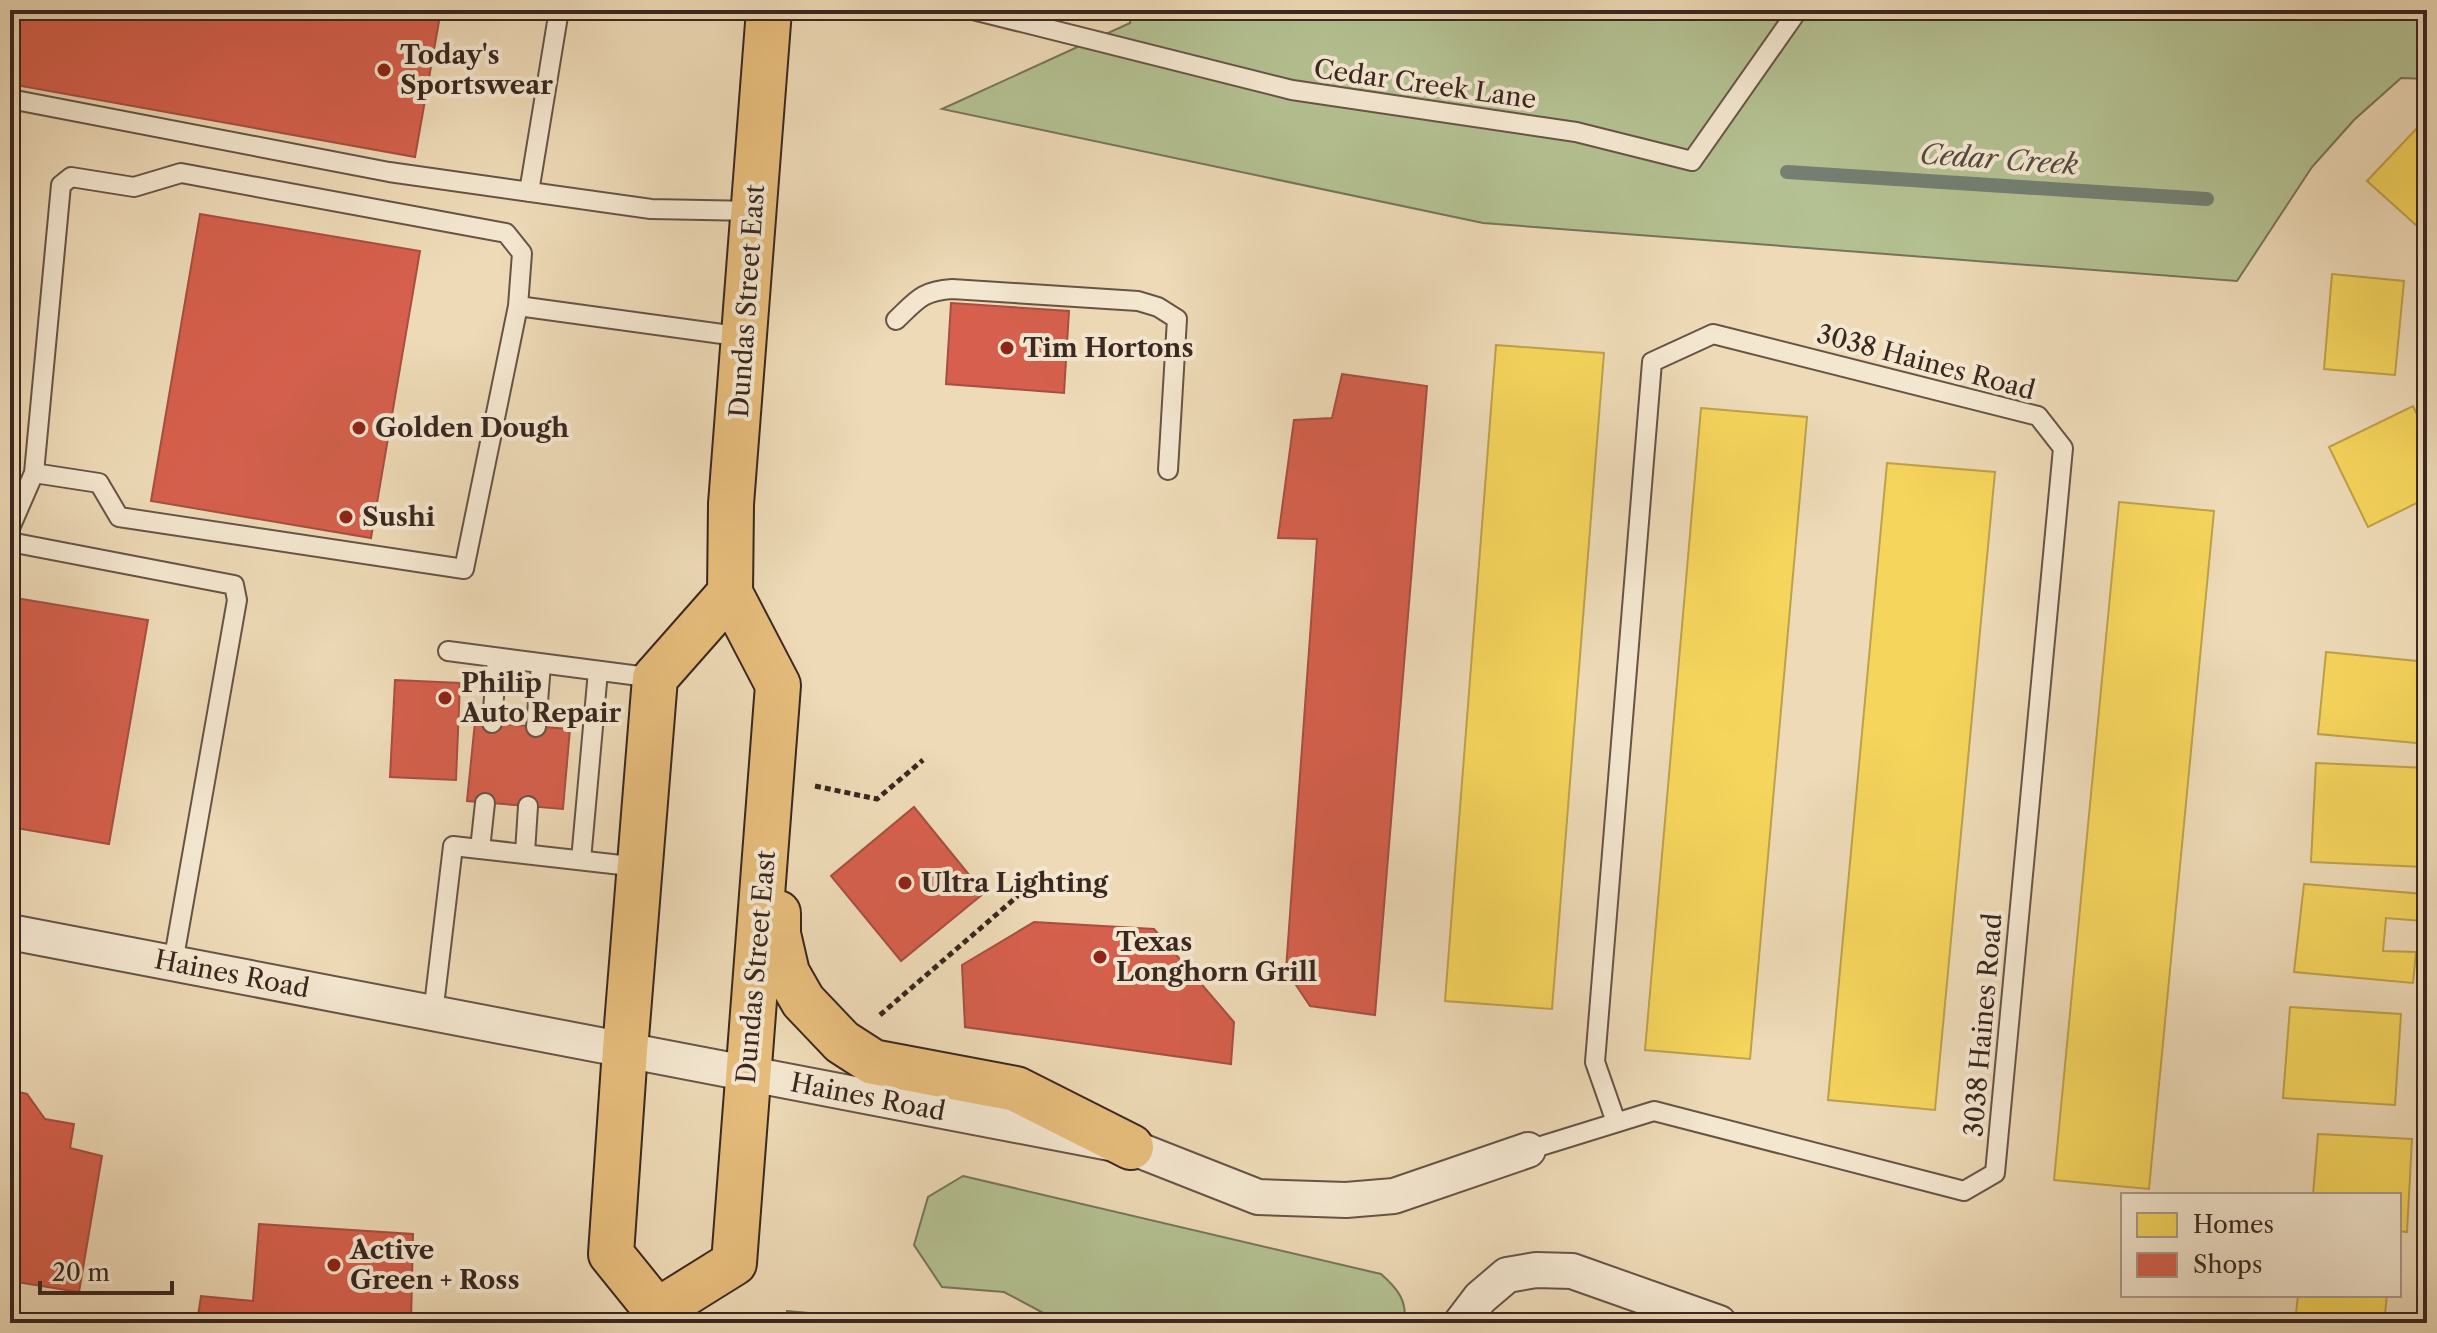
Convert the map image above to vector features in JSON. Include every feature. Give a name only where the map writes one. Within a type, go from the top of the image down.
[{"type":"main road","name":"Dundas Street East","points":[[655,678],[611,1254],[657,1317],[734,1263],[778,685],[730,593],[731,504],[769,10]]},
{"type":"main road","points":[[655,678],[730,593]]},
{"type":"main road","points":[[769,823],[780,843],[778,934],[787,973],[803,1001],[842,1042],[873,1062],[1016,1089],[1131,1147]]},
{"type":"street","name":"Haines Road","points":[[10,932],[1131,1147],[1258,1197],[1346,1200],[1394,1196],[1528,1150]]},
{"type":"street","points":[[1461,1323],[1480,1298],[1507,1275],[1536,1270],[1572,1271],[1719,1323]]},
{"type":"lane","points":[[529,192],[559,10]]},
{"type":"lane","name":"Cedar Creek Lane","points":[[973,10],[1292,90],[1576,132],[1692,161],[1798,10]]},
{"type":"lane","points":[[10,99],[389,172],[651,209],[754,211]]},
{"type":"lane","points":[[10,528],[34,473],[61,185],[71,177],[134,187],[181,173],[506,233],[522,253],[518,306],[464,569],[119,517],[99,483],[34,473]]},
{"type":"lane","points":[[896,320],[931,291],[952,289],[1138,301],[1158,307],[1177,319],[1168,470]]},
{"type":"lane","points":[[518,306],[744,337]]},
{"type":"lane","name":"3038 Haines Road","points":[[1528,1150],[1654,1111],[1964,1191],[1995,1173],[2063,448],[2038,416],[1713,334],[1652,362],[1595,1062],[1616,1122]]},
{"type":"lane","points":[[10,542],[234,585],[237,600],[173,963]]},
{"type":"lane","points":[[448,651],[655,678]]},
{"type":"lane","points":[[492,723],[497,658]]},
{"type":"lane","points":[[536,727],[541,664]]},
{"type":"lane","points":[[581,860],[598,671]]},
{"type":"lane","points":[[480,849],[485,803]]},
{"type":"lane","points":[[525,853],[528,806]]},
{"type":"lane","points":[[433,1014],[453,846],[639,867]]},
{"type":"path","points":[[810,785],[877,799],[923,760]]},
{"type":"path","points":[[870,1023],[1034,882]]},
{"type":"green space","points":[[1131,10],[2427,10],[2427,79],[2401,78],[2354,120],[2312,167],[2237,281],[1483,223],[942,109],[1130,23]]},
{"type":"green space","points":[[963,1176],[1381,1274],[1400,1296],[1404,1323],[970,1323],[984,1315],[1049,1316],[1004,1292],[942,1287],[914,1245],[928,1197]]},
{"type":"green space","points":[[787,1311],[884,1320],[885,1323],[788,1323]]},
{"type":"building: Homes","points":[[2419,126],[2427,133],[2427,235],[2367,181]]},
{"type":"building: Homes","points":[[2332,274],[2404,281],[2395,375],[2324,369]]},
{"type":"building: Homes","points":[[1496,345],[1604,353],[1552,1009],[1445,1001]]},
{"type":"building: Homes","points":[[2413,406],[2427,435],[2427,498],[2368,527],[2329,447]]},
{"type":"building: Homes","points":[[1701,408],[1807,417],[1750,1059],[1645,1050]]},
{"type":"building: Homes","points":[[1887,463],[1995,472],[1935,1110],[1828,1100]]},
{"type":"building: Homes","points":[[2119,502],[2214,511],[2149,1189],[2054,1180]]},
{"type":"building: Homes","points":[[2326,652],[2427,662],[2427,744],[2318,734]]},
{"type":"building: Homes","points":[[2316,763],[2427,768],[2424,867],[2311,862]]},
{"type":"building: Homes","points":[[2304,884],[2424,894],[2422,921],[2386,918],[2383,951],[2416,952],[2413,983],[2294,972]]},
{"type":"building: Homes","points":[[2290,1007],[2401,1014],[2395,1105],[2283,1098]]},
{"type":"building: Homes","points":[[2318,1134],[2412,1139],[2407,1232],[2401,1231],[2401,1193],[2313,1193]]},
{"type":"building: Homes","points":[[2298,1297],[2387,1297],[2384,1323],[2295,1323]]},
{"type":"building: Shops","points":[[10,10],[441,10],[415,157],[10,84]]},
{"type":"building: Shops","points":[[200,214],[420,251],[371,538],[151,501]]},
{"type":"building: Shops","name":"Tim Hortons","points":[[951,303],[1069,311],[1064,393],[946,384]]},
{"type":"building: Shops","points":[[1342,374],[1427,386],[1375,1015],[1310,1006],[1286,970],[1317,539],[1278,538],[1294,420],[1332,418]]},
{"type":"building: Shops","points":[[10,597],[148,620],[109,844],[10,827]]},
{"type":"building: Shops","points":[[395,680],[460,683],[456,780],[390,777]]},
{"type":"building: Shops","points":[[475,722],[570,729],[563,809],[467,801]]},
{"type":"building: Shops","points":[[914,807],[984,893],[901,961],[831,876]]},
{"type":"building: Shops","points":[[1034,922],[1154,929],[1234,1022],[1231,1064],[965,1027],[962,965]]},
{"type":"building: Shops","points":[[10,1090],[27,1094],[45,1119],[74,1124],[70,1148],[102,1156],[79,1292],[10,1281]]},
{"type":"building: Shops","name":"Active Green + Ross","points":[[259,1224],[413,1234],[411,1323],[197,1323],[201,1296],[253,1301]]},
{"type":"waterway","name":"Cedar Creek","points":[[1787,172],[2207,199]]},
{"type":"place","name":"Today's Sportswear","points":[[384,70]]},
{"type":"place","name":"Tim Hortons","points":[[1007,348]]},
{"type":"place","name":"Golden Dough","points":[[359,428]]},
{"type":"place","name":"Sushi","points":[[346,517]]},
{"type":"place","name":"Philip Auto Repair","points":[[445,698]]},
{"type":"place","name":"Ultra Lighting","points":[[905,883]]},
{"type":"place","name":"Texas Longhorn Grill","points":[[1100,957]]},
{"type":"place","name":"Active Green + Ross","points":[[334,1265]]}]
